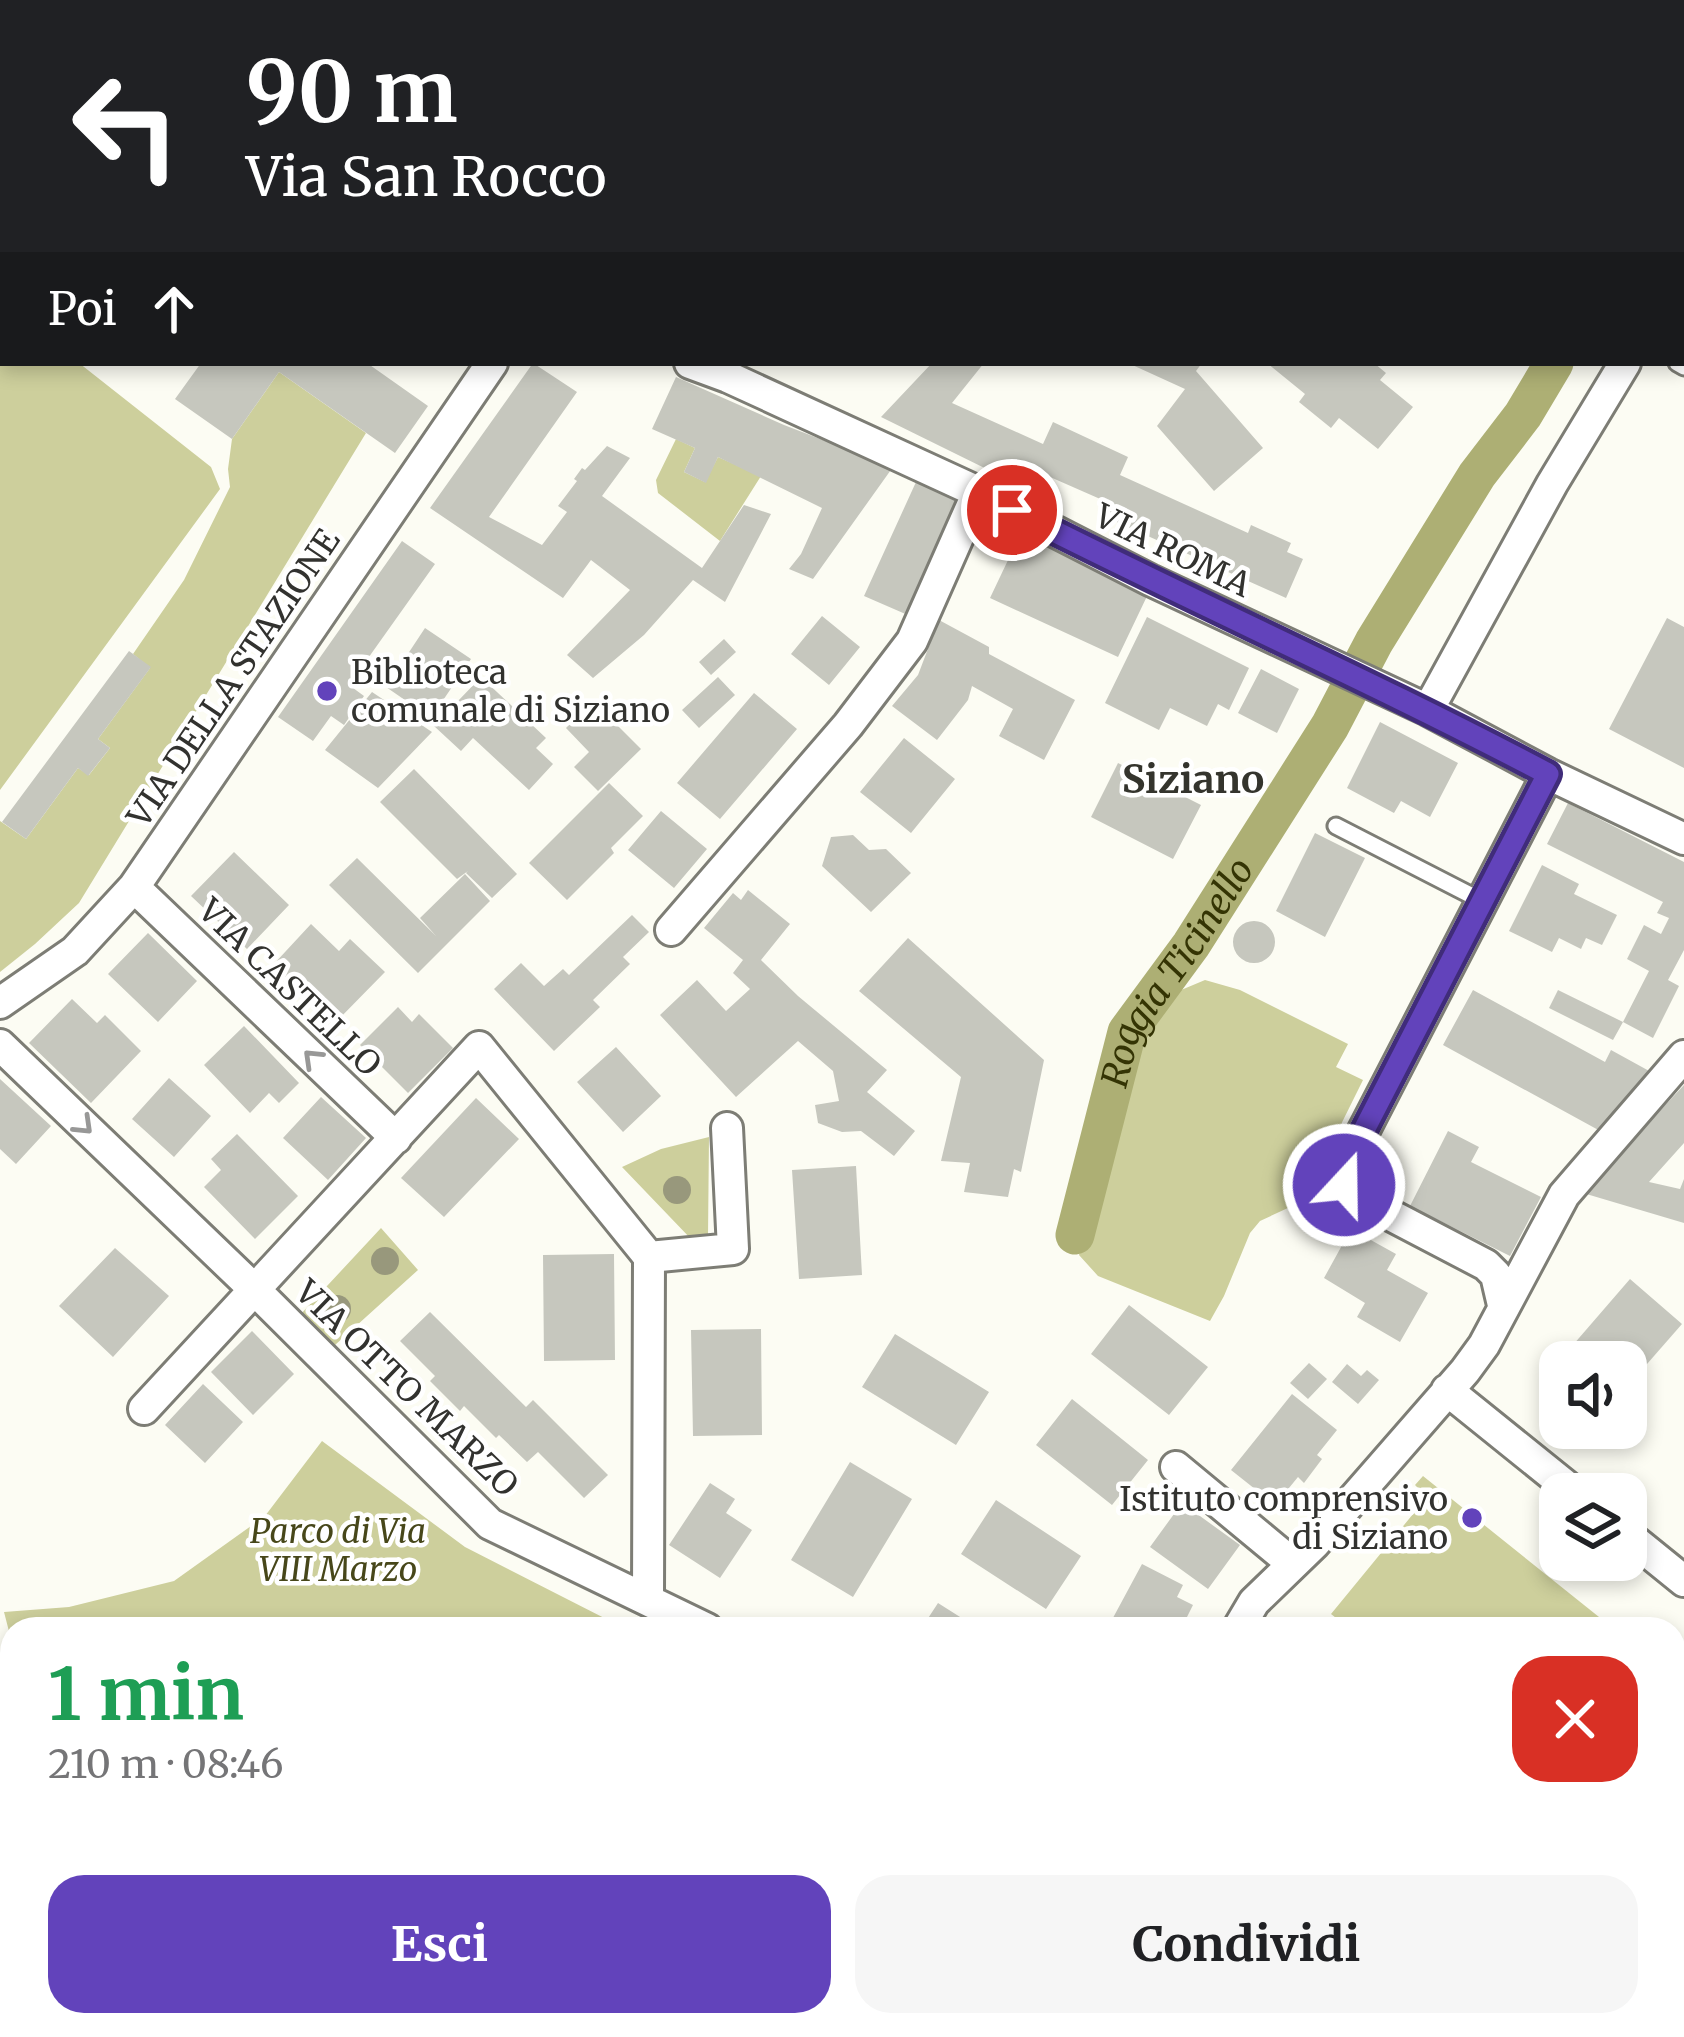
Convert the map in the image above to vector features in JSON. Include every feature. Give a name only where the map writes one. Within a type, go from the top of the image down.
[{"type":"street","name":"VIA DELLA STAZIONE","points":[[0,1003],[75,951],[134,887],[490,366]]},
{"type":"street","points":[[1428,710],[1552,484],[1623,366]]},
{"type":"street","name":"VIA ROMA","points":[[730,370],[1684,839]]},
{"type":"street","points":[[671,930],[848,725],[912,641],[978,492]]},
{"type":"street","points":[[1503,1305],[1496,1275],[1486,1265],[1356,1197],[1344,1179],[1348,1161],[1548,774]]},
{"type":"street","name":"VIA CASTELLO","points":[[134,887],[396,1138]]},
{"type":"street","points":[[0,1045],[255,1290]]},
{"type":"street","points":[[144,1409],[479,1048],[650,1257],[648,1599]]},
{"type":"street","points":[[1245,1617],[1254,1602],[1315,1543],[1484,1345],[1564,1195],[1684,1056]]},
{"type":"street","points":[[650,1257],[734,1249],[727,1128]]},
{"type":"street","name":"VIA OTTO MARZO","points":[[255,1290],[490,1524],[683,1617]]},
{"type":"street","points":[[1447,1390],[1550,1473]]},
{"type":"street","points":[[1176,1467],[1293,1564]]},
{"type":"street","points":[[1647,1551],[1684,1581]]},
{"type":"lane","points":[[1336,826],[1481,901]]},
{"type":"green space","points":[[0,366],[83,366],[211,467],[220,489],[0,790]]},
{"type":"green space","points":[[279,372],[366,433],[79,903],[0,972],[0,821],[26,839],[78,768],[89,775],[110,748],[98,739],[150,668],[133,654],[184,580],[230,487],[232,439]]},
{"type":"green space","points":[[676,439],[695,448],[684,472],[705,482],[718,457],[761,476],[720,541],[658,493],[656,480]]},
{"type":"green space","points":[[1205,980],[1240,990],[1348,1044],[1336,1067],[1363,1080],[1303,1201],[1260,1221],[1250,1233],[1210,1321],[1098,1276],[1079,1255],[1117,1067],[1139,1031],[1174,993]]},
{"type":"green space","points":[[709,1137],[708,1236],[692,1240],[622,1167],[661,1149]]},
{"type":"green space","points":[[381,1228],[418,1270],[335,1345],[300,1315]]},
{"type":"green space","name":"Parco di Via VIII Marzo","points":[[322,1441],[465,1547],[602,1617],[5,1617],[4,1612],[69,1607],[174,1581],[265,1516]]},
{"type":"green space","points":[[1423,1476],[1539,1569],[1539,1581],[1554,1581],[1599,1617],[1331,1614],[1427,1497],[1415,1485]]},
{"type":"building","points":[[199,366],[371,366],[428,406],[395,453],[279,372],[232,439],[175,399]]},
{"type":"building","points":[[531,366],[538,366],[577,392],[489,517],[542,545],[567,512],[558,506],[577,481],[574,479],[607,446],[630,458],[602,496],[702,568],[744,505],[771,514],[725,602],[693,580],[644,635],[593,678],[567,655],[630,590],[591,560],[563,598],[430,508]]},
{"type":"building","points":[[929,366],[982,366],[952,403],[1043,444],[1053,422],[1128,457],[1120,475],[1248,533],[1251,525],[1291,543],[1287,552],[1303,559],[1286,598],[1101,515],[1107,502],[1041,473],[1033,492],[881,417]]},
{"type":"building","points":[[1135,366],[1200,366],[1196,371],[1263,448],[1214,491],[1157,426],[1185,389]]},
{"type":"building","points":[[1271,366],[1378,366],[1386,373],[1380,380],[1413,407],[1378,449],[1339,418],[1331,428],[1299,402],[1305,394]]},
{"type":"building","points":[[676,377],[893,467],[813,579],[789,569],[822,508],[718,457],[706,483],[684,472],[695,448],[652,429]]},
{"type":"building","points":[[916,482],[962,502],[910,616],[864,596]]},
{"type":"building","points":[[979,512],[1149,592],[1118,657],[990,598],[1009,558],[966,538]]},
{"type":"building","points":[[402,541],[435,564],[349,685],[364,696],[344,725],[331,716],[313,741],[278,717]]},
{"type":"building","points":[[822,616],[860,647],[829,685],[791,654]]},
{"type":"building","points":[[1147,617],[1249,668],[1229,710],[1218,704],[1207,726],[1170,708],[1159,730],[1105,703]]},
{"type":"building","points":[[1667,618],[1684,627],[1684,768],[1609,729]]},
{"type":"building","points":[[939,620],[989,647],[989,654],[1075,700],[1044,760],[999,736],[1013,709],[972,686],[968,700],[937,740],[892,706],[918,675]]},
{"type":"building","points":[[425,628],[471,659],[431,718],[386,687]]},
{"type":"building","points":[[724,639],[736,652],[711,675],[699,662]]},
{"type":"building","points":[[129,651],[151,667],[98,739],[110,748],[88,776],[78,768],[26,839],[2,822]]},
{"type":"building","points":[[1261,669],[1299,689],[1277,733],[1238,713]]},
{"type":"building","points":[[481,677],[546,738],[536,748],[553,764],[529,790],[473,738],[461,751],[434,726]]},
{"type":"building","points":[[718,677],[735,695],[699,728],[682,710]]},
{"type":"building","points":[[372,692],[432,732],[378,788],[325,750]]},
{"type":"building","points":[[754,693],[797,729],[720,819],[677,783]]},
{"type":"building","points":[[593,701],[641,749],[598,791],[574,767],[589,752],[566,728]]},
{"type":"building","points":[[1380,722],[1458,763],[1430,817],[1401,801],[1394,813],[1347,788]]},
{"type":"building","points":[[904,738],[955,779],[911,833],[860,792]]},
{"type":"building","points":[[1118,763],[1201,805],[1173,859],[1091,817]]},
{"type":"building","points":[[414,769],[517,874],[492,898],[468,871],[457,879],[380,802]]},
{"type":"building","points":[[609,783],[643,816],[567,900],[529,863]]},
{"type":"building","points":[[1568,803],[1684,862],[1684,950],[1668,980],[1679,986],[1653,1038],[1623,1022],[1649,971],[1627,959],[1644,925],[1661,934],[1669,918],[1657,913],[1663,902],[1547,844]]},
{"type":"building","points":[[661,811],[707,849],[674,888],[628,850]]},
{"type":"building","points":[[1315,833],[1365,858],[1325,937],[1276,911]]},
{"type":"building","points":[[853,835],[869,850],[886,849],[911,873],[871,912],[822,866],[831,837]]},
{"type":"building","points":[[234,852],[289,905],[247,949],[191,896]]},
{"type":"building","points":[[357,858],[436,936],[420,918],[465,874],[490,901],[418,973],[329,885]]},
{"type":"building","points":[[1542,865],[1579,884],[1574,894],[1617,915],[1602,945],[1586,938],[1581,949],[1559,938],[1552,952],[1509,931]]},
{"type":"building","points":[[748,890],[790,924],[761,960],[887,1070],[867,1092],[915,1131],[894,1156],[861,1131],[842,1132],[818,1123],[815,1105],[839,1101],[833,1071],[798,1041],[736,1097],[660,1015],[697,980],[726,1011],[750,989],[733,973],[743,960],[704,928],[733,893],[741,900]]},
{"type":"building","points":[[632,915],[649,932],[623,957],[630,964],[593,1000],[600,1007],[554,1051],[494,989],[521,963],[544,986],[563,969],[569,975]]},
{"type":"building","points":[[1254,921],[1269,927],[1275,942],[1269,957],[1254,963],[1239,957],[1233,942],[1239,927]]},
{"type":"building","points":[[311,924],[339,951],[350,939],[385,972],[334,1024],[273,965]]},
{"type":"building","points":[[148,933],[197,981],[158,1022],[108,974]]},
{"type":"building","points":[[908,938],[1044,1060],[1021,1172],[1014,1169],[1008,1197],[964,1192],[970,1163],[941,1161],[961,1077],[859,991]]},
{"type":"building","points":[[1473,990],[1605,1062],[1611,1050],[1651,1072],[1625,1120],[1613,1113],[1602,1132],[1443,1045]]},
{"type":"building","points":[[1558,990],[1623,1022],[1613,1040],[1549,1008]]},
{"type":"building","points":[[72,999],[97,1023],[105,1015],[141,1051],[91,1103],[29,1043]]},
{"type":"building","points":[[398,1007],[412,1022],[419,1014],[453,1048],[408,1093],[360,1045]]},
{"type":"building","points":[[244,1026],[299,1083],[279,1103],[269,1093],[250,1113],[204,1065]]},
{"type":"building","points":[[616,1047],[661,1096],[623,1132],[577,1082]]},
{"type":"building","points":[[169,1078],[211,1116],[174,1157],[132,1119]]},
{"type":"building","points":[[0,1079],[51,1126],[16,1164],[0,1149]]},
{"type":"building","points":[[1684,1085],[1684,1143],[1649,1182],[1680,1189],[1684,1179],[1684,1223],[1583,1193]]},
{"type":"building","points":[[321,1097],[366,1138],[328,1180],[283,1138]]},
{"type":"building","points":[[476,1098],[519,1139],[444,1217],[401,1178]]},
{"type":"building","points":[[1448,1131],[1479,1147],[1471,1162],[1541,1197],[1510,1256],[1410,1206]]},
{"type":"building","points":[[237,1134],[298,1196],[255,1239],[204,1187],[221,1170],[211,1159]]},
{"type":"building","points":[[856,1166],[862,1275],[799,1279],[792,1170]]},
{"type":"building","points":[[1351,1229],[1396,1254],[1387,1270],[1428,1293],[1400,1342],[1357,1317],[1365,1303],[1324,1278]]},
{"type":"building","points":[[115,1248],[169,1296],[113,1357],[59,1306]]},
{"type":"building","points":[[614,1254],[615,1360],[544,1361],[543,1255]]},
{"type":"building","points":[[1630,1279],[1682,1324],[1647,1364],[1647,1341],[1576,1341]]},
{"type":"building","points":[[1129,1305],[1208,1367],[1169,1415],[1091,1354]]},
{"type":"building","points":[[430,1312],[526,1407],[533,1400],[608,1475],[584,1498],[538,1452],[527,1462],[464,1406],[460,1411],[430,1381],[435,1376],[400,1341]]},
{"type":"building","points":[[761,1329],[762,1435],[693,1436],[691,1330]]},
{"type":"building","points":[[252,1331],[294,1374],[253,1415],[211,1372]]},
{"type":"building","points":[[895,1334],[989,1392],[956,1445],[862,1387]]},
{"type":"building","points":[[1309,1363],[1327,1379],[1308,1399],[1290,1383]]},
{"type":"building","points":[[1347,1364],[1361,1376],[1367,1370],[1379,1380],[1358,1404],[1332,1382]]},
{"type":"building","points":[[203,1384],[243,1422],[205,1463],[165,1425]]},
{"type":"building","points":[[1292,1394],[1337,1430],[1317,1455],[1322,1459],[1304,1483],[1298,1477],[1275,1505],[1231,1470]]},
{"type":"building","points":[[1072,1399],[1148,1460],[1112,1505],[1036,1445]]},
{"type":"building","points":[[850,1462],[912,1499],[853,1597],[791,1560]]},
{"type":"building","points":[[710,1483],[735,1499],[726,1513],[752,1530],[720,1578],[669,1545]]},
{"type":"building","points":[[996,1500],[1081,1556],[1046,1609],[961,1554]]},
{"type":"building","points":[[1182,1503],[1240,1545],[1208,1589],[1150,1547]]},
{"type":"building","points":[[1142,1564],[1183,1585],[1177,1597],[1193,1605],[1187,1617],[1113,1617]]},
{"type":"building","points":[[938,1603],[960,1617],[929,1617]]},
{"type":"waterway","name":"Roggia Ticinello","points":[[1075,1235],[1127,1032],[1191,945],[1330,726],[1374,642],[1477,475],[1523,415],[1552,366]]},
{"type":"place","name":"Biblioteca comunale di Siziano","points":[[327,691]]},
{"type":"place","name":"Istituto comprensivo di Siziano","points":[[1472,1518]]},
{"type":"district","name":"Siziano","points":[[1193,779]]},
{"type":"route","points":[[1012,510],[1428,710],[1548,774],[1348,1161],[1344,1185]]}]
